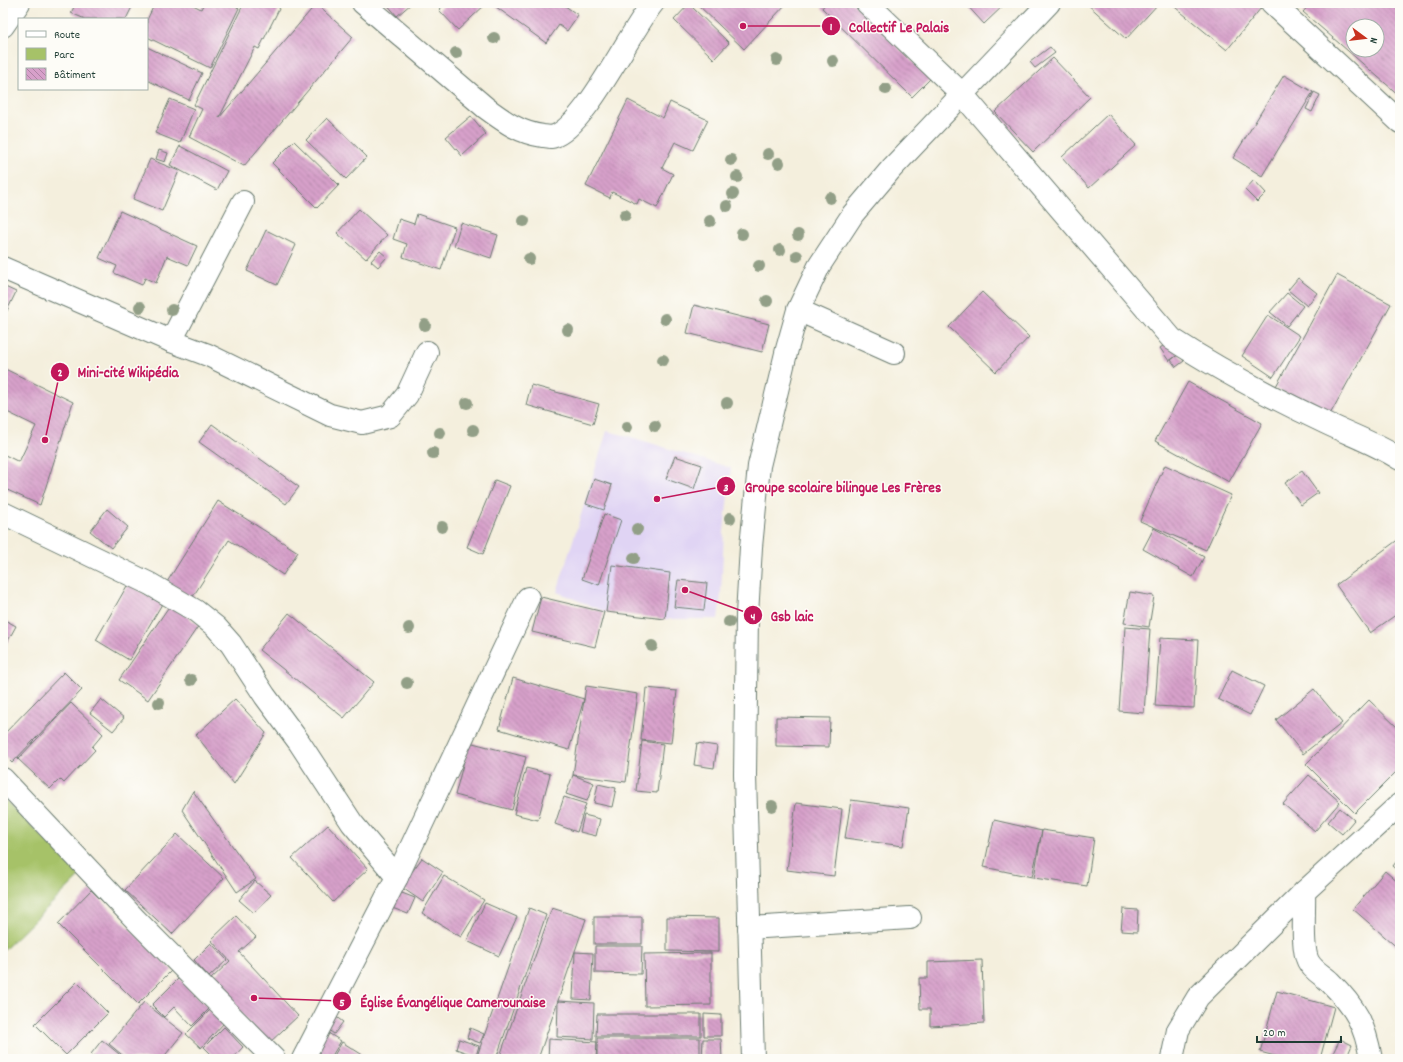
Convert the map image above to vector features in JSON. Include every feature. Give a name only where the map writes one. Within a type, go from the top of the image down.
[{"type":"street","points":[[363,3],[486,108],[506,123],[528,134],[552,137],[569,127],[584,109],[653,3]]},
{"type":"street","points":[[867,3],[962,94],[1172,339],[1216,367],[1327,423],[1381,447],[1400,459]]},
{"type":"street","points":[[753,1059],[745,775],[748,615],[751,547],[759,466],[798,310],[819,266],[853,214],[962,94],[1049,3]]},
{"type":"street","points":[[1272,3],[1398,121]]},
{"type":"street","points":[[171,341],[243,202]]},
{"type":"street","points":[[3,268],[171,341],[208,355],[330,415],[362,423],[390,416],[407,395],[427,352]]},
{"type":"street","points":[[798,310],[894,353]]},
{"type":"street","points":[[3,513],[150,584],[196,611],[216,628],[231,644],[265,696],[299,742],[352,823],[397,877]]},
{"type":"street","points":[[303,1059],[359,954],[397,877],[528,598]]},
{"type":"street","points":[[3,779],[136,920],[274,1059]]},
{"type":"street","points":[[1172,1059],[1178,1030],[1198,997],[1304,892],[1400,804]]},
{"type":"street","points":[[1304,892],[1305,951],[1308,961],[1313,968],[1348,1000],[1359,1019],[1371,1059]]},
{"type":"street","points":[[749,928],[910,918]]},
{"type":"shaded area","points":[[607,431],[731,468],[724,531],[721,594],[718,619],[665,619],[606,612],[557,592]]},
{"type":"green space","points":[[3,799],[82,874],[3,951]]},
{"type":"building","points":[[76,3],[134,3],[126,18],[83,18],[71,13]]},
{"type":"building","points":[[155,3],[189,3],[201,9],[204,3],[229,3],[239,8],[210,68],[148,37],[148,18]]},
{"type":"building","points":[[244,3],[282,3],[259,49],[255,47],[219,118],[316,4],[353,37],[244,166],[189,137],[202,109],[194,105]]},
{"type":"building","points":[[386,3],[412,3],[397,16]]},
{"type":"building","points":[[446,3],[486,4],[458,30],[439,10]]},
{"type":"building","points":[[561,3],[578,15],[567,31],[559,25],[546,43],[492,4]]},
{"type":"building","points":[[696,3],[787,3],[744,49]]},
{"type":"building","points":[[826,3],[853,3],[930,79],[912,97],[822,8]]},
{"type":"building","points":[[965,3],[1004,3],[1005,4],[984,24]]},
{"type":"building","points":[[1086,3],[1159,3],[1126,39]]},
{"type":"building","points":[[1170,3],[1265,3],[1227,50]]},
{"type":"building","points":[[1311,3],[1400,3],[1400,96],[1356,58],[1385,58],[1385,18],[1345,18],[1345,48],[1303,12]]},
{"type":"building","points":[[689,4],[729,43],[714,59],[674,20]]},
{"type":"building","points":[[148,47],[202,73],[189,100],[148,80]]},
{"type":"building","points":[[1050,47],[1055,53],[1035,68],[1030,62]]},
{"type":"building","points":[[1053,58],[1090,97],[1033,152],[995,112]]},
{"type":"building","points":[[1284,75],[1313,92],[1262,176],[1233,158]]},
{"type":"building","points":[[1314,92],[1320,95],[1312,112],[1306,109]]},
{"type":"building","points":[[170,99],[194,109],[180,143],[155,133]]},
{"type":"building","points":[[628,100],[663,118],[670,102],[708,120],[693,150],[675,142],[662,168],[673,174],[657,208],[639,199],[637,204],[612,192],[610,198],[586,186]]},
{"type":"building","points":[[1108,114],[1136,145],[1089,188],[1062,157]]},
{"type":"building","points":[[471,116],[486,134],[462,156],[446,137]]},
{"type":"building","points":[[327,118],[367,157],[346,179],[306,140]]},
{"type":"building","points":[[294,141],[339,185],[317,208],[272,163]]},
{"type":"building","points":[[180,146],[227,171],[217,190],[170,165]]},
{"type":"building","points":[[159,150],[168,153],[165,162],[156,159]]},
{"type":"building","points":[[150,159],[179,171],[162,211],[133,199]]},
{"type":"building","points":[[1254,180],[1266,193],[1257,202],[1245,190]]},
{"type":"building","points":[[359,209],[387,235],[366,259],[337,233]]},
{"type":"building","points":[[120,211],[197,246],[188,265],[167,256],[156,283],[145,278],[142,285],[114,273],[117,266],[99,258]]},
{"type":"building","points":[[417,214],[455,227],[441,270],[403,257],[407,244],[393,239],[399,219],[414,224]]},
{"type":"building","points":[[461,223],[498,235],[491,258],[454,246]]},
{"type":"building","points":[[266,230],[296,245],[277,285],[247,271]]},
{"type":"building","points":[[380,251],[387,257],[378,267],[371,261]]},
{"type":"building","points":[[1337,275],[1391,304],[1328,418],[1275,388]]},
{"type":"building","points":[[1298,278],[1317,293],[1307,306],[1288,290]]},
{"type":"building","points":[[3,286],[16,292],[3,319]]},
{"type":"building","points":[[982,292],[1029,337],[996,372],[949,327]]},
{"type":"building","points":[[1287,293],[1303,306],[1287,326],[1270,312]]},
{"type":"building","points":[[694,305],[769,324],[762,352],[687,333]]},
{"type":"building","points":[[1268,315],[1300,336],[1273,377],[1242,356]]},
{"type":"building","points":[[1170,341],[1179,354],[1169,361],[1160,348]]},
{"type":"building","points":[[1179,354],[1184,361],[1176,367],[1171,360]]},
{"type":"building","points":[[3,368],[73,402],[40,505],[3,488],[3,454],[19,462],[36,426],[3,410]]},
{"type":"building","points":[[1188,382],[1262,423],[1229,482],[1155,441]]},
{"type":"building","points":[[531,385],[599,404],[593,424],[526,405]]},
{"type":"building","points":[[212,424],[299,487],[286,504],[199,442]]},
{"type":"building","points":[[675,456],[702,465],[694,489],[666,479]]},
{"type":"building","points":[[1165,465],[1231,495],[1206,550],[1140,521]]},
{"type":"building","points":[[1302,471],[1318,493],[1301,505],[1285,483]]},
{"type":"building","points":[[594,479],[612,485],[604,510],[586,504]]},
{"type":"building","points":[[495,480],[510,486],[483,554],[467,547]]},
{"type":"building","points":[[218,501],[298,552],[283,575],[229,540],[192,598],[167,582]]},
{"type":"building","points":[[107,509],[128,527],[111,548],[90,531]]},
{"type":"building","points":[[604,514],[621,520],[599,585],[582,579]]},
{"type":"building","points":[[1154,528],[1204,557],[1193,577],[1143,549]]},
{"type":"building","points":[[1399,539],[1400,612],[1370,633],[1336,585]]},
{"type":"building","points":[[612,565],[670,573],[665,619],[606,612]]},
{"type":"building","points":[[678,580],[707,583],[704,610],[674,607]]},
{"type":"building","points":[[128,584],[162,604],[129,660],[96,640]]},
{"type":"building","points":[[1130,592],[1154,596],[1149,627],[1124,623]]},
{"type":"building","points":[[541,597],[604,612],[595,647],[532,632]]},
{"type":"building","points":[[170,605],[199,625],[148,700],[119,680]]},
{"type":"building","points":[[289,613],[374,682],[344,718],[259,650]]},
{"type":"building","points":[[3,619],[16,626],[3,650]]},
{"type":"building","points":[[1125,627],[1150,629],[1144,713],[1119,711]]},
{"type":"building","points":[[1160,638],[1198,640],[1194,708],[1155,706]]},
{"type":"building","points":[[1232,670],[1264,686],[1250,715],[1218,699]]},
{"type":"building","points":[[64,672],[82,690],[12,763],[3,754],[3,735]]},
{"type":"building","points":[[513,678],[584,699],[569,750],[499,729]]},
{"type":"building","points":[[586,686],[638,694],[626,782],[573,775]]},
{"type":"building","points":[[646,688],[677,691],[671,743],[641,740]]},
{"type":"building","points":[[1314,689],[1342,723],[1303,754],[1276,720]]},
{"type":"building","points":[[101,699],[124,718],[113,731],[90,713]]},
{"type":"building","points":[[235,699],[266,733],[234,784],[196,735]]},
{"type":"building","points":[[1369,700],[1400,730],[1400,768],[1355,813],[1306,764]]},
{"type":"building","points":[[71,703],[103,734],[92,747],[95,750],[64,783],[60,779],[50,789],[18,759]]},
{"type":"building","points":[[776,717],[830,718],[829,747],[776,746]]},
{"type":"building","points":[[642,741],[663,744],[657,793],[636,791]]},
{"type":"building","points":[[469,742],[526,757],[512,810],[455,795]]},
{"type":"building","points":[[697,743],[717,746],[714,768],[694,765]]},
{"type":"building","points":[[526,768],[550,774],[538,820],[514,814]]},
{"type":"building","points":[[573,775],[594,783],[587,801],[566,794]]},
{"type":"building","points":[[1309,775],[1340,802],[1315,831],[1283,804]]},
{"type":"building","points":[[598,784],[616,788],[612,807],[594,803]]},
{"type":"building","points":[[193,791],[256,879],[237,892],[182,810]]},
{"type":"building","points":[[564,797],[586,804],[577,832],[555,824]]},
{"type":"building","points":[[851,800],[909,808],[903,846],[845,838]]},
{"type":"building","points":[[796,803],[842,809],[834,876],[787,870]]},
{"type":"building","points":[[1340,808],[1354,820],[1342,834],[1328,822]]},
{"type":"building","points":[[584,815],[600,819],[596,836],[580,832]]},
{"type":"building","points":[[994,820],[1042,831],[1032,877],[984,867]]},
{"type":"building","points":[[328,825],[368,869],[333,902],[292,858]]},
{"type":"building","points":[[1042,830],[1094,838],[1087,886],[1034,878]]},
{"type":"building","points":[[177,834],[224,878],[172,934],[125,890]]},
{"type":"building","points":[[1400,857],[1400,872],[1393,866]]},
{"type":"building","points":[[422,858],[443,872],[423,902],[401,887]]},
{"type":"building","points":[[1385,871],[1400,884],[1400,950],[1353,909]]},
{"type":"building","points":[[444,876],[484,900],[461,937],[422,913]]},
{"type":"building","points":[[255,881],[271,895],[254,913],[239,900]]},
{"type":"building","points":[[91,890],[172,970],[138,1004],[58,924]]},
{"type":"building","points":[[394,890],[415,898],[408,914],[387,906]]},
{"type":"building","points":[[485,903],[517,917],[499,956],[467,941]]},
{"type":"building","points":[[529,908],[546,915],[496,1059],[476,1059]]},
{"type":"building","points":[[552,908],[586,919],[538,1059],[499,1059]]},
{"type":"building","points":[[1123,909],[1138,910],[1137,932],[1121,931]]},
{"type":"building","points":[[236,916],[256,937],[239,952],[298,1016],[268,1044],[210,980],[230,961],[211,940]]},
{"type":"building","points":[[594,917],[642,917],[642,944],[594,944]]},
{"type":"building","points":[[667,917],[719,918],[719,952],[667,951]]},
{"type":"building","points":[[211,943],[227,960],[209,977],[194,960]]},
{"type":"building","points":[[595,946],[642,946],[641,974],[595,973]]},
{"type":"building","points":[[575,952],[593,953],[591,1000],[573,999]]},
{"type":"building","points":[[711,953],[711,1005],[645,1006],[644,954]]},
{"type":"building","points":[[982,960],[984,1023],[930,1026],[930,1009],[920,1009],[919,978],[928,978],[928,962]]},
{"type":"building","points":[[179,978],[210,1008],[192,1026],[174,1007],[164,1017],[152,1005]]},
{"type":"building","points":[[77,982],[108,1013],[66,1055],[35,1024]]},
{"type":"building","points":[[1277,991],[1334,1007],[1320,1059],[1286,1059],[1260,1052]]},
{"type":"building","points":[[558,1001],[594,1003],[593,1039],[557,1037]]},
{"type":"building","points":[[144,1002],[183,1033],[162,1059],[127,1059],[109,1044]]},
{"type":"building","points":[[210,1010],[224,1023],[201,1048],[186,1034]]},
{"type":"building","points":[[331,1013],[343,1022],[334,1034],[322,1025]]},
{"type":"building","points":[[597,1014],[701,1014],[701,1036],[596,1036]]},
{"type":"building","points":[[704,1014],[721,1015],[721,1036],[704,1036]]},
{"type":"building","points":[[317,1026],[341,1041],[330,1059],[296,1059]]},
{"type":"building","points":[[224,1027],[243,1047],[232,1059],[216,1059],[204,1047]]},
{"type":"building","points":[[470,1028],[484,1034],[480,1043],[467,1038]]},
{"type":"building","points":[[597,1038],[700,1038],[700,1059],[597,1059]]},
{"type":"building","points":[[459,1039],[479,1046],[476,1056],[456,1049]]},
{"type":"building","points":[[549,1039],[597,1042],[596,1059],[548,1059]]},
{"type":"building","points":[[703,1039],[721,1039],[722,1059],[702,1059]]},
{"type":"building","points":[[1340,1039],[1352,1045],[1346,1059],[1332,1055]]},
{"type":"building","points":[[102,1040],[125,1059],[97,1059],[91,1054]]},
{"type":"building","points":[[342,1042],[369,1059],[332,1059]]},
{"type":"place","name":"Collectif Le Palais","points":[[743,26]]},
{"type":"place","name":"Mini-cité Wikipédia","points":[[45,440]]},
{"type":"place","name":"Groupe scolaire bilingue Les Frères","points":[[657,499]]},
{"type":"place","name":"Gsb laic","points":[[685,590]]},
{"type":"place","name":"Église Évangélique Camerounaise","points":[[254,998]]}]
